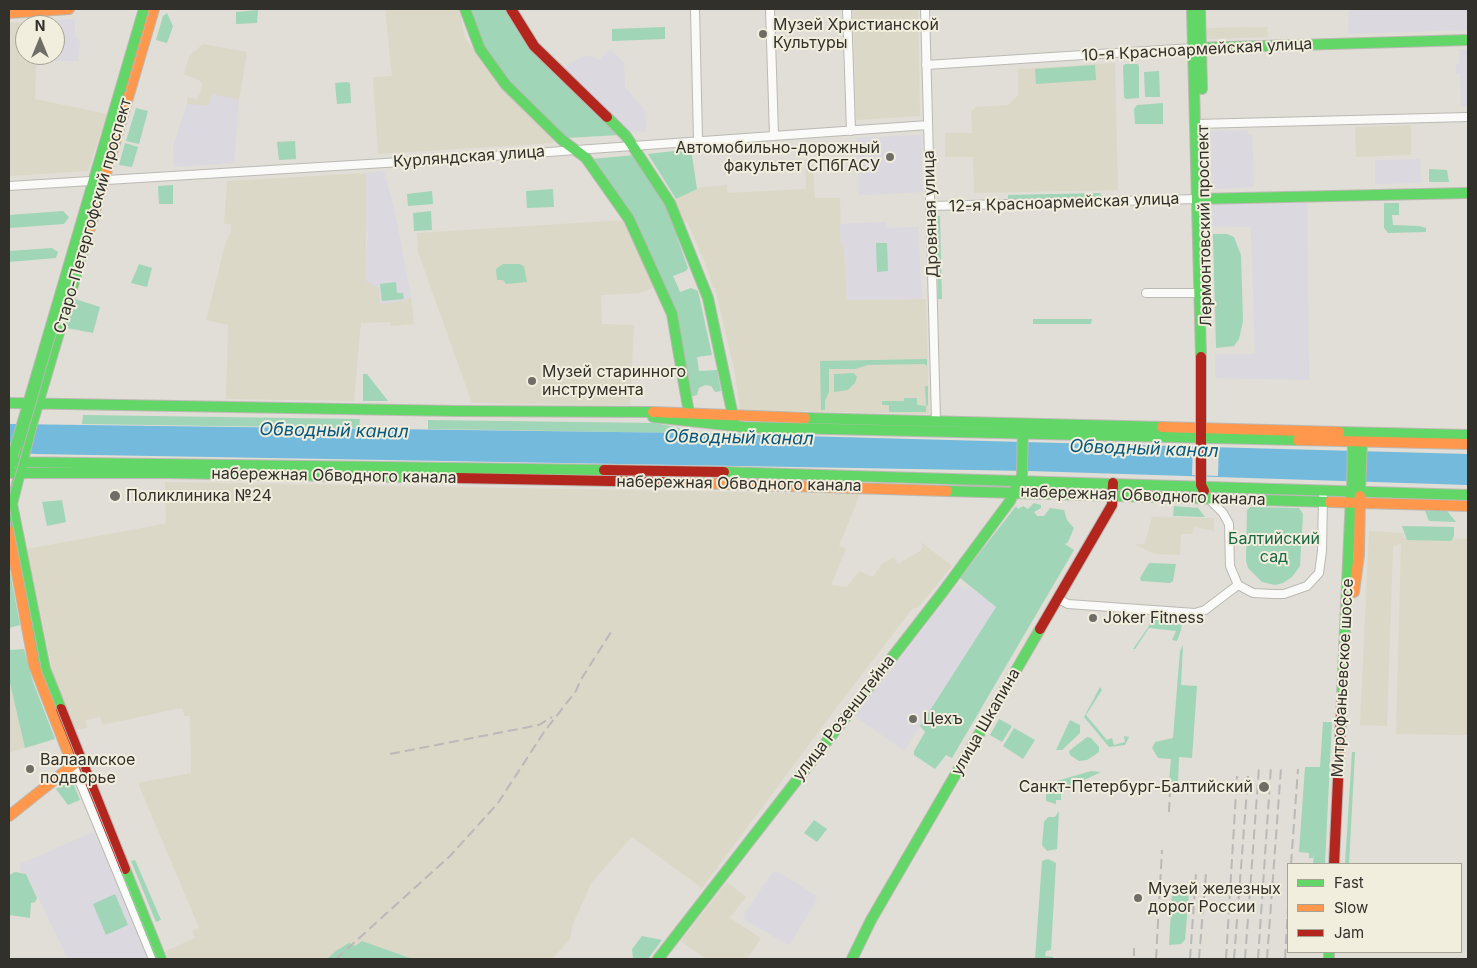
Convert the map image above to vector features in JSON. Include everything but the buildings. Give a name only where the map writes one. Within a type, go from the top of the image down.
[{"type":"main road","points":[[9,13],[69,9]]},
{"type":"main road","name":"Старо-Петергофский проспект","points":[[14,463],[28,424],[99,180],[144,9]]},
{"type":"main road","name":"Старо-Петергофский проспект","points":[[99,180],[154,9]]},
{"type":"main road","points":[[465,9],[480,49],[506,85],[562,140],[586,158],[629,219],[672,314],[690,417]]},
{"type":"main road","points":[[511,9],[534,46],[633,145],[670,203],[700,274],[715,329],[734,421]]},
{"type":"main road","name":"Лермонтовский проспект","points":[[1192,9],[1197,48],[1206,436],[1205,481]]},
{"type":"main road","name":"Лермонтовский проспект","points":[[1197,48],[1200,9]]},
{"type":"main road","name":"10-я Красноармейская улица","points":[[1197,48],[1468,40]]},
{"type":"main road","name":"12-я Красноармейская улица","points":[[1201,199],[1468,193]]},
{"type":"main road","points":[[9,403],[625,414],[645,411],[734,421],[1023,432],[1206,436],[1358,443],[1468,444]]},
{"type":"main road","points":[[734,421],[936,420],[1023,432]]},
{"type":"main road","points":[[1021,476],[1023,432]]},
{"type":"main road","points":[[1358,443],[1468,435]]},
{"type":"main road","name":"Митрофаньевское шоссе","points":[[1334,863],[1358,443]]},
{"type":"main road","points":[[14,463],[12,504],[44,664],[76,762]]},
{"type":"main road","name":"набережная Обводного канала","points":[[14,463],[1021,476],[1113,483],[1205,481],[1324,490],[1356,486],[1468,495]]},
{"type":"main road","name":"набережная Обводного канала","points":[[14,463],[165,472],[632,481],[1468,506]]},
{"type":"main road","name":"улица Розенштейна","points":[[658,959],[954,577],[1015,491],[1021,476]]},
{"type":"main road","points":[[1205,481],[1207,497]]},
{"type":"main road","name":"улица Шкапина","points":[[852,959],[871,920],[1112,505],[1113,483]]},
{"type":"main road","name":"Митрофаньевское шоссе","points":[[1341,863],[1355,503]]},
{"type":"main road","points":[[9,531],[34,665],[161,959]]},
{"type":"main road","points":[[9,816],[76,762]]},
{"type":"street","points":[[695,9],[698,140]]},
{"type":"street","points":[[770,9],[774,135]]},
{"type":"street","points":[[847,9],[850,130]]},
{"type":"street","name":"Дровяная улица","points":[[925,9],[936,420]]},
{"type":"street","name":"10-я Красноармейская улица","points":[[926,65],[1197,48]]},
{"type":"street","points":[[1199,124],[1468,117]]},
{"type":"street","name":"Курляндская улица","points":[[9,186],[928,125]]},
{"type":"street","name":"12-я Красноармейская улица","points":[[930,206],[1201,199]]},
{"type":"street","points":[[1146,293],[1203,293]]},
{"type":"street","points":[[1207,497],[1223,513],[1229,524],[1230,566],[1238,585],[1253,593],[1284,594],[1296,591],[1311,582],[1319,573],[1321,566],[1324,490]]},
{"type":"street","points":[[1058,599],[1068,604],[1186,614],[1200,612],[1238,585]]},
{"type":"street","points":[[76,762],[153,959]]},
{"type":"shaded area","points":[[385,9],[459,9],[465,38],[499,85],[554,138],[553,143],[378,154],[373,77],[392,76]]},
{"type":"shaded area","points":[[853,9],[918,9],[920,116],[856,120]]},
{"type":"shaded area","points":[[1349,9],[1468,9],[1468,30],[1348,34]]},
{"type":"shaded area","points":[[75,19],[75,36],[80,41],[78,61],[65,61],[65,20]]},
{"type":"shaded area","points":[[9,23],[15,23],[15,65],[36,65],[35,99],[107,114],[88,171],[9,176]]},
{"type":"shaded area","points":[[1267,27],[1268,37],[1207,39],[1207,28]]},
{"type":"shaded area","points":[[203,44],[247,52],[239,100],[227,98],[206,106],[187,104],[187,97],[197,99],[202,84],[200,81],[184,74],[189,56]]},
{"type":"shaded area","points":[[610,49],[624,63],[625,87],[644,109],[647,132],[630,131],[563,67],[585,56],[600,60]]},
{"type":"shaded area","points":[[1459,49],[1468,49],[1468,106],[1461,107],[1460,74],[1456,73],[1456,64],[1460,63]]},
{"type":"shaded area","points":[[1115,63],[1118,190],[974,193],[973,157],[945,157],[945,133],[972,133],[971,112],[976,107],[1008,105],[1018,95],[1018,69]]},
{"type":"shaded area","points":[[212,94],[239,100],[234,163],[174,167],[173,146],[187,104],[206,106],[210,104]]},
{"type":"shaded area","points":[[1411,125],[1411,155],[1356,157],[1355,127]]},
{"type":"shaded area","points":[[1248,130],[1248,135],[1252,135],[1254,187],[1212,189],[1210,131]]},
{"type":"shaded area","name":"Автомобильно-дорожный факультет СПбГАСУ","points":[[921,135],[923,192],[859,195],[857,138]]},
{"type":"shaded area","points":[[805,159],[812,159],[815,198],[840,198],[841,244],[844,245],[847,300],[926,299],[929,414],[740,410],[735,373],[715,288],[713,288],[707,268],[687,221],[684,222],[675,200],[687,192],[702,187],[727,185],[727,193],[806,189]]},
{"type":"shaded area","points":[[1420,159],[1421,183],[1375,184],[1375,160]]},
{"type":"shaded area","points":[[384,171],[395,212],[411,297],[403,301],[380,304],[379,288],[366,281],[365,273],[368,231],[366,231],[366,173]]},
{"type":"shaded area","points":[[366,173],[366,274],[379,287],[403,301],[411,297],[414,324],[391,326],[390,322],[363,323],[361,321],[354,401],[226,399],[228,325],[206,320],[226,241],[231,232],[231,224],[224,224],[227,181]]},
{"type":"shaded area","points":[[1307,203],[1309,380],[1215,378],[1215,354],[1255,354],[1251,227],[1210,226],[1210,204]]},
{"type":"shaded area","points":[[624,220],[654,287],[641,293],[601,295],[602,324],[634,325],[630,405],[472,403],[418,252],[417,233]]},
{"type":"shaded area","points":[[886,222],[887,228],[918,227],[922,299],[847,300],[844,245],[841,245],[840,224]]},
{"type":"shaded area","points":[[165,482],[860,494],[839,546],[846,549],[831,585],[847,587],[859,571],[873,577],[882,564],[894,557],[898,564],[920,551],[923,547],[921,542],[952,566],[918,608],[913,608],[702,888],[632,837],[592,882],[573,924],[570,939],[552,959],[413,959],[362,941],[355,947],[349,944],[337,950],[327,959],[168,959],[166,951],[195,938],[192,931],[199,928],[138,783],[191,773],[190,716],[184,716],[183,709],[176,709],[102,725],[100,717],[86,720],[87,728],[74,730],[54,678],[27,549],[166,523]]},
{"type":"shaded area","points":[[1152,517],[1214,518],[1214,531],[1194,527],[1192,534],[1181,534],[1180,555],[1154,554],[1136,545],[1137,543],[1141,545],[1145,543]]},
{"type":"shaded area","points":[[1369,531],[1404,533],[1404,538],[1468,539],[1468,735],[1396,734],[1401,543],[1393,547],[1387,726],[1360,725]]},
{"type":"shaded area","points":[[958,584],[966,590],[969,587],[996,607],[904,751],[855,716]]},
{"type":"shaded area","points":[[9,679],[25,748],[9,753]]},
{"type":"shaded area","points":[[94,832],[145,951],[146,959],[68,959],[27,874],[20,871],[20,864]]},
{"type":"shaded area","points":[[778,872],[815,895],[817,899],[788,945],[745,920],[743,916],[772,873]]},
{"type":"shaded area","points":[[727,882],[746,897],[730,918],[761,938],[747,959],[706,959],[681,941]]},
{"type":"green space","points":[[467,9],[508,9],[522,36],[619,135],[567,138],[516,92],[486,54]]},
{"type":"green space","points":[[258,10],[257,23],[236,24],[236,12]]},
{"type":"green space","points":[[167,13],[173,26],[167,43],[156,40],[163,16]]},
{"type":"green space","points":[[665,27],[665,39],[612,41],[612,29]]},
{"type":"green space","points":[[1125,64],[1138,64],[1139,98],[1126,99],[1124,97],[1123,66]]},
{"type":"green space","points":[[1095,65],[1096,80],[1036,84],[1035,69]]},
{"type":"green space","points":[[1159,71],[1160,97],[1145,97],[1144,72]]},
{"type":"green space","points":[[335,83],[350,83],[351,103],[337,104]]},
{"type":"green space","points":[[1163,103],[1163,124],[1135,124],[1134,109],[1137,105]]},
{"type":"green space","points":[[136,108],[148,111],[139,144],[126,141]]},
{"type":"green space","points":[[295,141],[296,159],[279,160],[277,142]]},
{"type":"green space","points":[[125,143],[138,147],[132,167],[119,165]]},
{"type":"green space","points":[[691,149],[697,189],[676,199],[648,154]]},
{"type":"green space","points":[[635,155],[675,220],[677,237],[688,268],[686,271],[673,276],[680,292],[691,288],[698,291],[712,355],[697,357],[699,371],[717,370],[721,391],[715,392],[711,386],[705,385],[699,388],[697,395],[690,397],[673,309],[591,159]]},
{"type":"green space","points":[[1429,169],[1447,170],[1449,182],[1429,182]]},
{"type":"green space","points":[[173,185],[173,204],[159,204],[158,186]]},
{"type":"green space","points":[[553,189],[554,207],[527,208],[526,191]]},
{"type":"green space","points":[[432,191],[433,204],[408,206],[407,194]]},
{"type":"green space","points":[[1100,193],[1102,197],[1008,200],[1008,195]]},
{"type":"green space","points":[[1384,203],[1399,203],[1399,215],[1392,215],[1393,225],[1419,226],[1426,228],[1426,232],[1388,233],[1384,228]]},
{"type":"green space","points":[[63,211],[69,217],[64,224],[9,228],[9,215]]},
{"type":"green space","points":[[431,211],[432,230],[414,231],[413,213]]},
{"type":"green space","points":[[936,216],[940,216],[942,299],[938,299]]},
{"type":"green space","points":[[1213,234],[1227,234],[1234,237],[1241,255],[1243,321],[1239,339],[1234,346],[1216,348]]},
{"type":"green space","points":[[876,243],[887,243],[888,271],[877,272]]},
{"type":"green space","points":[[52,248],[58,252],[56,258],[9,262],[9,251]]},
{"type":"green space","points":[[139,264],[152,268],[147,287],[131,283]]},
{"type":"green space","points":[[503,264],[519,264],[524,266],[527,282],[506,284],[503,280],[497,280],[496,269]]},
{"type":"green space","points":[[396,282],[397,293],[403,293],[404,299],[382,301],[380,284]]},
{"type":"green space","points":[[75,299],[100,307],[93,333],[67,328]]},
{"type":"green space","points":[[1033,319],[1092,319],[1091,324],[1033,324]]},
{"type":"green space","points":[[927,359],[927,366],[924,364],[868,365],[855,369],[829,369],[829,392],[825,401],[825,410],[821,410],[820,361]]},
{"type":"green space","points":[[854,373],[857,377],[855,383],[848,390],[834,392],[834,374]]},
{"type":"green space","points":[[363,374],[367,374],[388,401],[363,401]]},
{"type":"green space","points":[[925,386],[928,386],[928,405],[926,406]]},
{"type":"green space","points":[[904,398],[917,398],[917,405],[926,406],[926,412],[889,412],[889,405],[882,405],[882,401],[904,401]]},
{"type":"green space","points":[[83,415],[360,419],[359,428],[82,424]]},
{"type":"green space","points":[[428,420],[656,423],[679,428],[683,433],[428,429]]},
{"type":"green space","points":[[62,500],[66,522],[47,526],[42,502]]},
{"type":"green space","points":[[1034,503],[1041,505],[1041,508],[1034,512],[1037,516],[1044,516],[1050,508],[1064,510],[1067,520],[1074,528],[1068,542],[1065,544],[1074,550],[952,758],[946,755],[935,769],[914,755],[914,751],[925,732],[920,726],[996,607],[960,578],[1016,506],[1018,509],[1023,506],[1028,509]]},
{"type":"green space","points":[[1174,506],[1198,508],[1205,517],[1173,516]]},
{"type":"green space","name":"Балтийский сад","points":[[1250,507],[1299,508],[1303,514],[1300,566],[1292,577],[1283,583],[1275,585],[1262,582],[1248,568],[1246,561],[1247,510]]},
{"type":"green space","points":[[1425,511],[1447,511],[1456,522],[1429,521]]},
{"type":"green space","points":[[1402,526],[1454,527],[1454,536],[1451,541],[1407,540]]},
{"type":"green space","points":[[1149,563],[1176,564],[1173,581],[1170,583],[1141,581],[1140,578]]},
{"type":"green space","points":[[9,567],[20,625],[9,628]]},
{"type":"green space","points":[[1150,617],[1182,620],[1177,641],[1172,640],[1176,631],[1149,628],[1135,649],[1133,649],[1149,626]]},
{"type":"green space","points":[[1183,645],[1181,685],[1197,686],[1192,758],[1179,757],[1178,783],[1169,782],[1171,759],[1158,758],[1152,748],[1155,742],[1173,738],[1180,651]]},
{"type":"green space","points":[[24,649],[33,682],[55,739],[25,748],[9,679],[9,650]]},
{"type":"green space","points":[[1100,687],[1102,690],[1086,715],[1107,740],[1112,738],[1114,745],[1125,742],[1124,736],[1129,737],[1125,745],[1109,747],[1084,717]]},
{"type":"green space","points":[[999,719],[1012,726],[1002,742],[990,735]]},
{"type":"green space","points":[[1070,720],[1080,725],[1080,733],[1062,750],[1056,750]]},
{"type":"green space","points":[[1323,722],[1332,722],[1325,863],[1313,863],[1314,853],[1313,858],[1309,858],[1309,853],[1299,852],[1305,767],[1320,767]]},
{"type":"green space","points":[[1014,728],[1035,740],[1023,759],[1003,746]]},
{"type":"green space","points":[[1087,737],[1091,738],[1099,747],[1099,752],[1087,760],[1079,761],[1070,755],[1069,751]]},
{"type":"green space","points":[[1352,752],[1355,752],[1349,863],[1345,863]]},
{"type":"green space","points":[[1091,771],[1101,772],[1061,791],[1061,800],[1056,800],[1056,804],[1046,801],[1046,788],[1050,783]]},
{"type":"green space","points":[[71,778],[80,800],[68,805],[56,789]]},
{"type":"green space","points":[[1059,811],[1057,849],[1047,851],[1042,845],[1044,822],[1048,817],[1055,817]]},
{"type":"green space","points":[[814,820],[827,829],[817,842],[804,833]]},
{"type":"green space","points":[[1048,859],[1056,863],[1051,950],[1046,951],[1045,956],[1053,957],[1053,959],[1035,959],[1042,861]]},
{"type":"green space","points":[[135,860],[161,920],[156,922],[131,861]]},
{"type":"green space","points":[[15,872],[26,874],[37,898],[35,902],[31,903],[30,918],[9,915],[9,875]]},
{"type":"green space","points":[[1172,892],[1189,893],[1185,940],[1181,944],[1169,945]]},
{"type":"green space","points":[[115,894],[128,925],[106,935],[93,904]]},
{"type":"green space","points":[[642,936],[662,940],[648,959],[633,959],[632,949]]},
{"type":"green space","points":[[362,941],[413,959],[327,959],[349,943],[355,946]]},
{"type":"water","name":"Обводный канал","points":[[9,424],[690,433],[1468,454],[1468,485],[1030,471],[35,454],[9,452]]},
{"type":"pier","points":[[1193,443],[1219,444],[1218,476],[1192,475]]},
{"type":"tram line","points":[[9,497],[150,9]]},
{"type":"tram line","points":[[9,506],[42,672],[157,959]]},
{"type":"railway","points":[[336,959],[450,856],[498,803],[544,732],[576,691],[580,681],[611,632]]},
{"type":"railway","points":[[390,754],[539,725],[552,717]]},
{"type":"railway","points":[[1245,959],[1259,767]]},
{"type":"railway","points":[[1258,959],[1271,767]]},
{"type":"railway","points":[[1267,959],[1281,768]]},
{"type":"railway","points":[[1291,863],[1298,769]]},
{"type":"railway","points":[[1226,959],[1237,776]]},
{"type":"railway","points":[[1234,959],[1248,776]]},
{"type":"railway","points":[[1169,812],[1170,790]]},
{"type":"railway","points":[[1156,959],[1162,850]]},
{"type":"railway","points":[[1190,959],[1196,873]]},
{"type":"railway","points":[[1199,959],[1206,873]]},
{"type":"railway","points":[[1285,959],[1287,924]]},
{"type":"railway","points":[[1134,948],[1134,956]]},
{"type":"traffic: fast","points":[[9,469],[144,9]]},
{"type":"traffic: fast","points":[[465,9],[480,49],[506,85],[562,140],[586,158],[629,219],[672,314],[690,419]]},
{"type":"traffic: fast","points":[[1192,9],[1201,357]]},
{"type":"traffic: fast","points":[[1200,9],[1202,89]]},
{"type":"traffic: fast","points":[[1194,48],[1468,40]]},
{"type":"traffic: fast","points":[[607,117],[626,136],[670,203],[708,298],[734,421]]},
{"type":"traffic: fast","points":[[1197,199],[1468,193]]},
{"type":"traffic: fast","points":[[61,709],[45,669],[12,504],[32,424],[89,231]]},
{"type":"traffic: fast","points":[[9,403],[456,411],[653,412]]},
{"type":"traffic: fast","points":[[653,417],[744,427],[1298,440]]},
{"type":"traffic: fast","points":[[805,418],[1162,427]]},
{"type":"traffic: fast","points":[[658,959],[942,593],[1010,501],[1022,475],[1023,426]]},
{"type":"traffic: fast","points":[[1339,432],[1468,435]]},
{"type":"traffic: fast","points":[[1352,491],[1353,441],[1356,435]]},
{"type":"traffic: fast","points":[[1360,437],[1362,442],[1360,492]]},
{"type":"traffic: fast","points":[[9,462],[604,470]]},
{"type":"traffic: fast","points":[[724,472],[1468,495]]},
{"type":"traffic: fast","points":[[9,473],[165,473],[457,478]]},
{"type":"traffic: fast","points":[[947,491],[1330,502]]},
{"type":"traffic: fast","points":[[1342,696],[1351,496]]},
{"type":"traffic: fast","points":[[852,959],[871,920],[1040,629]]},
{"type":"traffic: fast","points":[[125,869],[161,959]]},
{"type":"traffic: fast","points":[[1329,953],[1329,959]]},
{"type":"traffic: slow","points":[[9,13],[69,9]]},
{"type":"traffic: slow","points":[[89,231],[154,9]]},
{"type":"traffic: slow","points":[[653,412],[805,418]]},
{"type":"traffic: slow","points":[[1162,427],[1339,432]]},
{"type":"traffic: slow","points":[[1298,440],[1468,444]]},
{"type":"traffic: slow","points":[[662,482],[947,491]]},
{"type":"traffic: slow","points":[[1354,592],[1359,555],[1360,496]]},
{"type":"traffic: slow","points":[[1330,502],[1468,506]]},
{"type":"traffic: slow","points":[[9,531],[34,665],[72,763]]},
{"type":"traffic: slow","points":[[9,816],[78,761]]},
{"type":"traffic: jam","points":[[511,9],[534,46],[607,117]]},
{"type":"traffic: jam","points":[[1201,357],[1201,485],[1204,491]]},
{"type":"traffic: jam","points":[[604,470],[724,472]]},
{"type":"traffic: jam","points":[[457,478],[662,482]]},
{"type":"traffic: jam","points":[[1040,629],[1112,505],[1113,483]]},
{"type":"traffic: jam","points":[[1334,863],[1342,696]]},
{"type":"traffic: jam","points":[[61,709],[125,869]]},
{"type":"place","name":"Музей Христианской Культуры","points":[[763,34]]},
{"type":"place","name":"Автомобильно-дорожный факультет СПбГАСУ","points":[[890,157]]},
{"type":"place","name":"Музей старинного инструмента","points":[[532,381]]},
{"type":"place","name":"Поликлиника №24","points":[[115,496]]},
{"type":"place","name":"Joker Fitness","points":[[1093,618]]},
{"type":"place","name":"Цехъ","points":[[913,719]]},
{"type":"place","name":"Валаамское подворье","points":[[30,769]]},
{"type":"place","name":"Санкт-Петербург-Балтийский","points":[[1264,787]]},
{"type":"place","name":"Музей железных дорог России","points":[[1138,898]]}]
